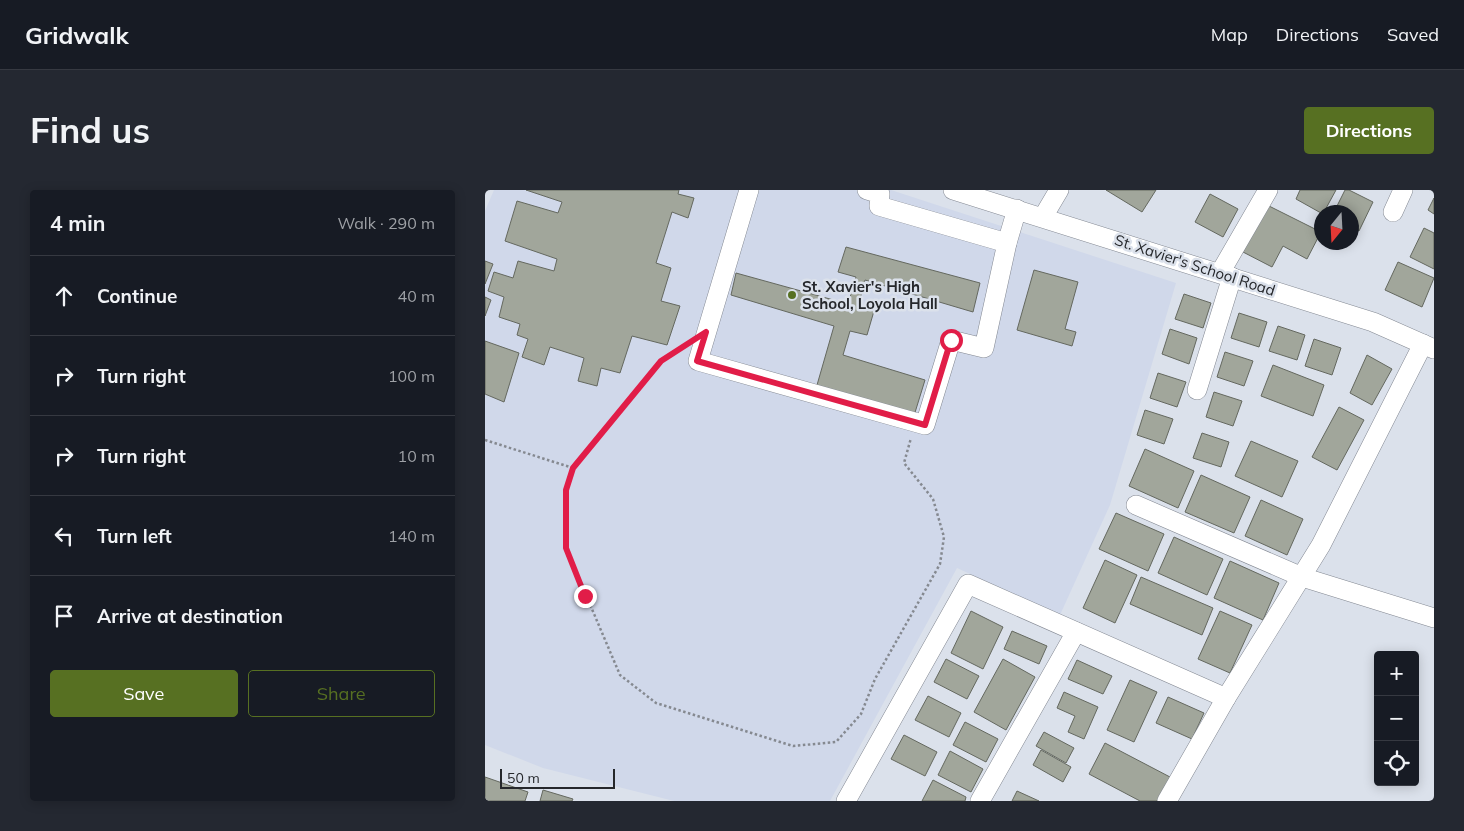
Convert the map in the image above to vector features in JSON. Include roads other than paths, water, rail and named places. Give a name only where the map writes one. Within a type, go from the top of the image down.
[{"type":"street","points":[[749,190],[697,361],[925,425],[951,340],[984,348],[1007,243],[1017,209]]},
{"type":"street","points":[[867,190],[881,194],[879,206],[1007,243]]},
{"type":"street","name":"St. Xavier's School Road","points":[[953,190],[1373,322],[1429,346]]},
{"type":"street","points":[[1043,217],[1059,190]]},
{"type":"street","points":[[1197,390],[1226,275],[1268,190]]},
{"type":"street","points":[[1393,212],[1403,190]]},
{"type":"street","points":[[1167,801],[1226,698],[1321,545],[1429,346]]},
{"type":"street","points":[[1136,505],[1302,577],[1434,618]]},
{"type":"street","points":[[846,801],[968,584],[1226,698]]},
{"type":"street","points":[[980,801],[1076,632]]},
{"type":"place","name":"St. Xavier's High School, Loyola Hall","points":[[792,295]]}]
